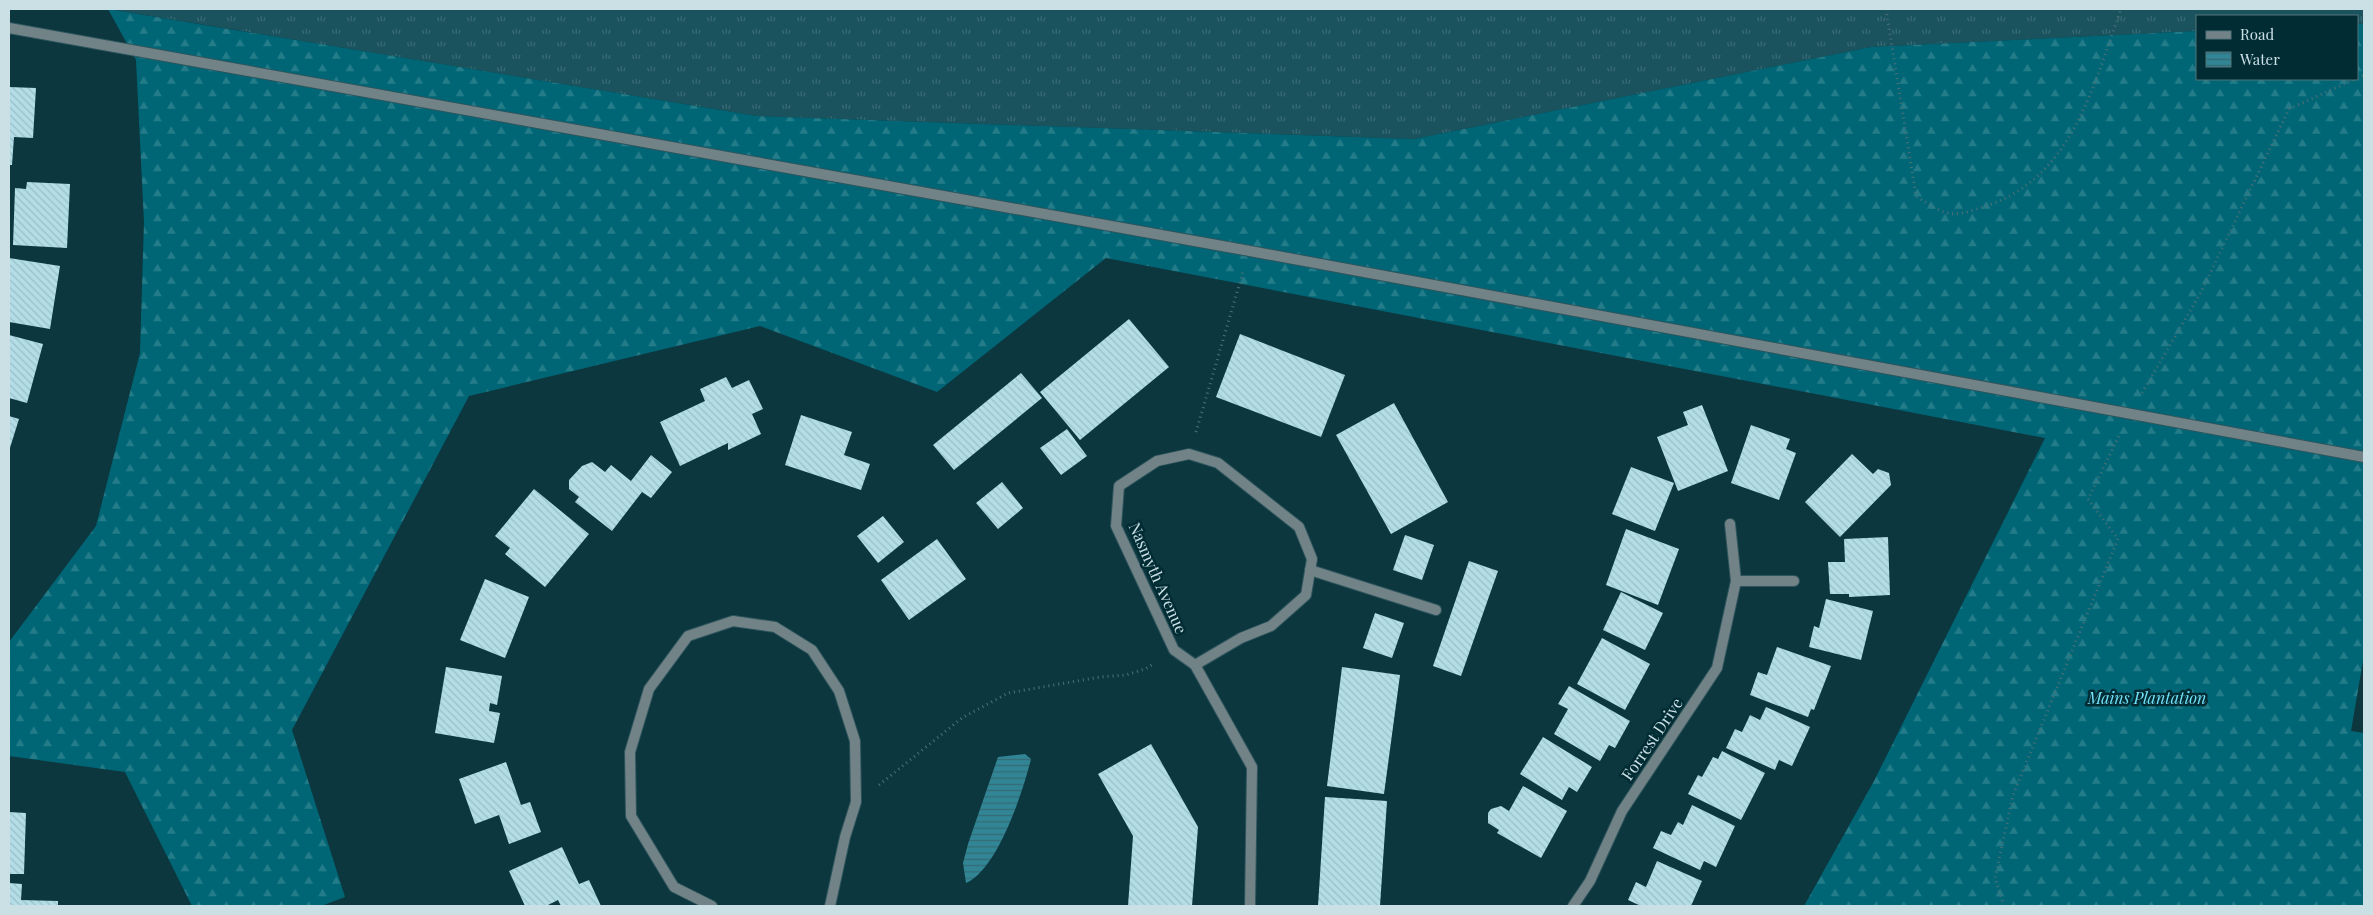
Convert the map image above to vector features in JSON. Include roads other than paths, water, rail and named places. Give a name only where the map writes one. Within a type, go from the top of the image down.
[{"type":"street","points":[[9,28],[1250,251],[2364,458]]},
{"type":"street","name":"Nasmyth Avenue","points":[[1196,666],[1241,638],[1272,626],[1306,595],[1312,559],[1299,527],[1218,463],[1189,454],[1157,461],[1118,486],[1116,526],[1174,650],[1196,666],[1252,767],[1250,906]]},
{"type":"street","name":"Forrest Drive","points":[[1573,906],[1590,881],[1622,811],[1717,668],[1736,581],[1730,524]]},
{"type":"street","points":[[1310,570],[1436,610]]},
{"type":"street","points":[[1736,581],[1794,581]]},
{"type":"street","points":[[712,906],[674,887],[631,816],[630,752],[649,690],[688,636],[733,621],[775,627],[812,650],[839,691],[855,741],[856,802],[845,837],[830,906]]},
{"type":"water","points":[[1025,754],[1031,759],[1008,828],[989,862],[978,875],[966,883],[963,863],[998,757]]},
{"type":"park label","name":"Mains Plantation","points":[[2147,698]]}]
